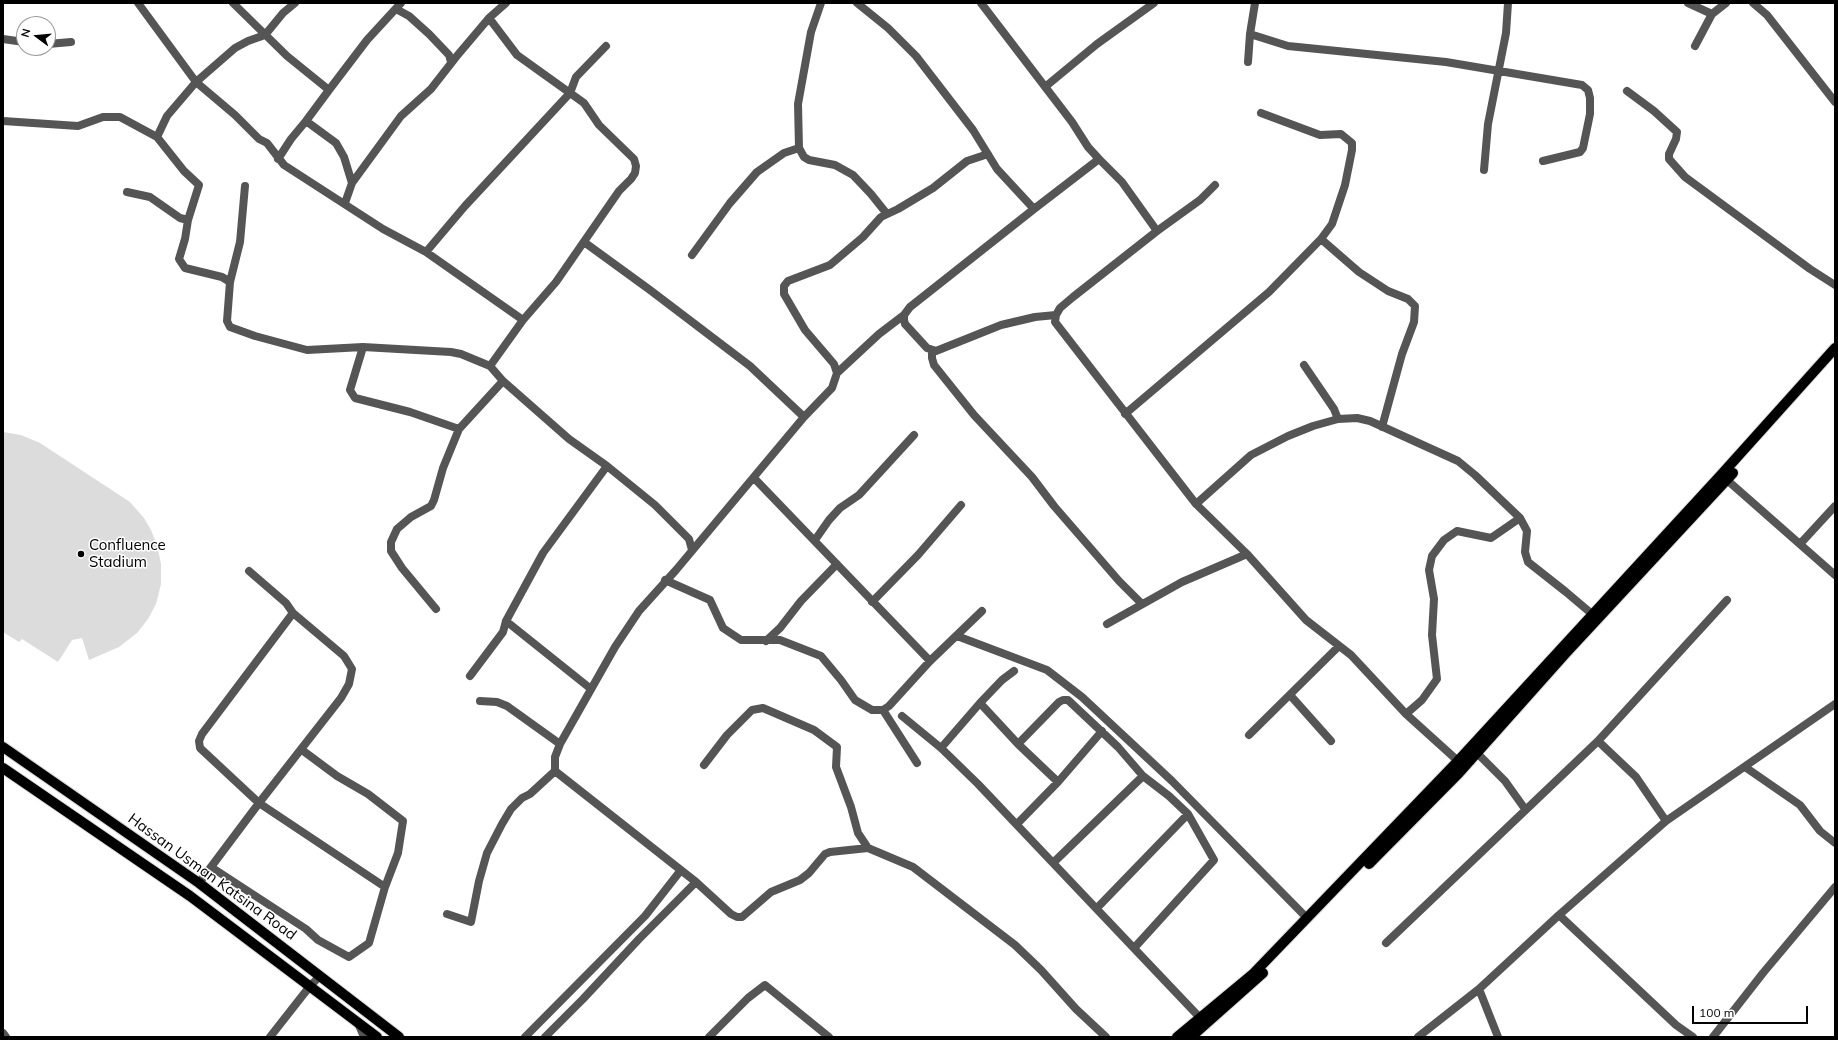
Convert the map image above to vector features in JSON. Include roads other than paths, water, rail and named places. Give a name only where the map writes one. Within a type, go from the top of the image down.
[{"type":"main road","points":[[1191,1037],[1203,1021],[1254,973],[1458,761],[1721,475],[1835,348]]},
{"type":"main road","points":[[1177,1037],[1203,1021],[1258,978],[1477,753],[1571,648],[1727,480],[1835,358]]},
{"type":"main road","name":"Hassan Usman Katsina Road","points":[[3,747],[199,883],[399,1037]]},
{"type":"main road","name":"Hassan Usman Katsina Road","points":[[3,768],[190,896],[377,1037]]},
{"type":"street","points":[[138,3],[196,82],[236,115],[259,139],[267,143],[284,165],[345,203],[383,229],[426,252],[523,320]]},
{"type":"street","points":[[233,3],[287,56],[329,90]]},
{"type":"street","points":[[157,136],[167,116],[196,82],[235,48],[248,41],[265,35],[283,13],[295,3]]},
{"type":"street","points":[[345,203],[352,183],[401,116],[430,89],[489,18],[506,3]]},
{"type":"street","points":[[821,3],[811,32],[798,104],[799,148],[804,157],[809,160],[834,165],[853,175],[872,194],[887,214]]},
{"type":"street","points":[[857,3],[888,28],[916,56],[950,99],[997,169],[1034,210]]},
{"type":"street","points":[[981,3],[1072,122],[1088,147],[1122,182],[1156,231]]},
{"type":"street","points":[[1045,86],[1098,44],[1154,3]]},
{"type":"street","points":[[1248,62],[1250,34],[1255,3]]},
{"type":"street","points":[[1484,170],[1488,124],[1500,70],[1506,33],[1508,3]]},
{"type":"street","points":[[1688,3],[1712,14]]},
{"type":"street","points":[[1695,46],[1712,14],[1726,3]]},
{"type":"street","points":[[1753,3],[1767,15],[1835,102]]},
{"type":"street","points":[[278,159],[291,139],[367,40],[398,6],[429,34],[449,55],[451,62]]},
{"type":"street","points":[[489,18],[517,55],[584,103],[599,125],[634,159],[636,166],[635,173],[619,191],[556,282],[523,320],[490,366]]},
{"type":"street","points":[[1250,34],[1288,46],[1446,62],[1575,82],[1582,85],[1588,90],[1590,98],[1590,114],[1583,148],[1580,152],[1543,162]]},
{"type":"street","points":[[3,39],[16,41]]},
{"type":"street","points":[[56,43],[71,42]]},
{"type":"street","points":[[426,252],[464,206],[570,93],[576,77],[606,46]]},
{"type":"street","points":[[1627,91],[1654,111],[1677,132],[1676,139],[1669,154],[1669,159],[1685,177],[1810,269],[1835,285]]},
{"type":"street","points":[[1125,414],[1269,292],[1321,239],[1332,224],[1345,185],[1352,143],[1342,134],[1320,135],[1261,113]]},
{"type":"street","points":[[3,121],[78,126],[103,117],[120,117],[157,136],[184,171],[199,185],[188,220],[185,239],[179,259],[185,268],[222,277],[230,282]]},
{"type":"street","points":[[306,121],[336,143],[344,157],[352,183]]},
{"type":"street","points":[[692,255],[730,203],[757,172],[784,153],[799,148]]},
{"type":"street","points":[[447,914],[471,922],[479,881],[487,854],[502,824],[511,809],[522,798],[530,794],[555,771],[555,757],[560,744],[615,647],[639,611],[754,478],[804,417],[836,382],[837,373],[834,364],[805,330],[784,294],[784,286],[788,281],[830,265],[863,237],[881,216],[933,188],[967,161],[988,154]]},
{"type":"street","points":[[837,373],[910,307],[1099,159]]},
{"type":"street","points":[[1215,185],[1200,200],[1156,231],[1073,297],[1056,315],[1055,322],[1196,504],[1247,554],[1306,620],[1351,655],[1406,714],[1458,761]]},
{"type":"street","points":[[245,186],[240,242],[230,282],[227,321],[230,327],[255,336],[307,350],[363,347],[451,352],[461,354],[490,366],[504,381],[569,439],[607,466],[654,505],[690,539],[692,550]]},
{"type":"street","points":[[127,192],[150,197],[180,218],[188,220]]},
{"type":"street","points":[[1321,239],[1359,272],[1388,291],[1408,299],[1415,306],[1414,322],[1402,354],[1382,427]]},
{"type":"street","points":[[584,242],[750,366],[804,417]]},
{"type":"street","points":[[904,314],[905,324],[927,348],[936,351],[942,350],[1001,325],[1035,317],[1056,315]]},
{"type":"street","points":[[363,347],[350,390],[355,398],[410,412],[459,429]]},
{"type":"street","points":[[932,350],[934,365],[974,415],[1032,477],[1054,506],[1119,581],[1142,604]]},
{"type":"street","points":[[1304,365],[1334,409],[1338,419]]},
{"type":"street","points":[[436,609],[402,568],[391,551],[391,542],[397,529],[411,517],[431,506],[443,468],[459,429],[504,381]]},
{"type":"street","points":[[1196,504],[1251,455],[1288,436],[1313,426],[1338,419],[1357,418],[1370,421],[1458,461],[1494,491],[1520,518],[1527,531],[1525,552],[1528,562],[1592,614]]},
{"type":"street","points":[[815,540],[829,520],[840,508],[859,495],[914,435]]},
{"type":"street","points":[[470,676],[503,632],[506,621],[543,553],[607,466]]},
{"type":"street","points":[[754,478],[930,661]]},
{"type":"street","points":[[1727,480],[1835,575]]},
{"type":"street","points":[[872,602],[918,555],[961,504]]},
{"type":"street","points":[[1800,544],[1835,506]]},
{"type":"street","points":[[1406,714],[1422,700],[1437,679],[1432,635],[1434,598],[1429,570],[1432,556],[1444,540],[1457,531],[1491,538],[1520,518]]},
{"type":"street","points":[[1108,624],[1182,582],[1247,554]]},
{"type":"street","points":[[766,641],[780,628],[801,601],[836,564]]},
{"type":"street","points":[[199,883],[341,698],[349,684],[352,669],[344,656],[293,612],[286,603],[249,571]]},
{"type":"street","points":[[665,580],[710,600],[723,628],[741,640],[780,640],[821,656],[855,700],[872,710],[883,710],[889,706],[930,661],[982,612]]},
{"type":"street","points":[[1386,943],[1598,741],[1727,600]]},
{"type":"street","points":[[293,612],[202,734],[199,742],[200,748],[259,803],[385,888]]},
{"type":"street","points":[[506,621],[591,689]]},
{"type":"street","points":[[957,636],[1047,670],[1082,697],[1172,781],[1307,918]]},
{"type":"street","points":[[1249,735],[1339,646]]},
{"type":"street","points":[[941,748],[980,703],[1002,680],[1014,671]]},
{"type":"street","points":[[1290,695],[1330,740]]},
{"type":"street","points":[[1018,744],[1063,700],[1068,700],[1102,731],[1143,776],[1169,796],[1188,814],[1214,860],[1135,947]]},
{"type":"street","points":[[480,701],[496,702],[507,706],[560,744]]},
{"type":"street","points":[[980,703],[1018,744],[1058,782]]},
{"type":"street","points":[[1418,1037],[1479,990],[1558,915],[1666,821],[1835,704]]},
{"type":"street","points":[[704,765],[727,735],[752,710],[763,708],[814,730],[838,747],[836,766],[851,807],[858,833],[868,848]]},
{"type":"street","points":[[883,710],[917,763]]},
{"type":"street","points":[[902,716],[941,748],[1018,824],[1203,1021]]},
{"type":"street","points":[[1018,824],[1058,782],[1102,731]]},
{"type":"street","points":[[1598,741],[1636,777],[1666,821]]},
{"type":"street","points":[[211,867],[306,929],[318,940],[349,957],[369,942],[385,888],[398,853],[403,821],[368,794],[337,776],[302,750]]},
{"type":"street","points":[[1477,753],[1505,781],[1525,809]]},
{"type":"street","points":[[1745,767],[1800,805],[1820,831],[1835,843]]},
{"type":"street","points":[[555,771],[696,882],[731,914],[742,917],[770,892],[800,880],[809,873],[825,854],[830,852],[868,848],[920,870],[1015,945],[1041,970],[1076,1009],[1106,1037]]},
{"type":"street","points":[[1054,862],[1143,776]]},
{"type":"street","points":[[1097,908],[1188,814]]},
{"type":"street","points":[[525,1037],[644,916],[681,870]]},
{"type":"street","points":[[545,1037],[583,1000],[639,938],[696,882]]},
{"type":"street","points":[[1713,1037],[1763,973],[1835,887]]},
{"type":"street","points":[[1558,915],[1676,1025],[1693,1037]]},
{"type":"street","points":[[270,1037],[310,986],[320,976]]},
{"type":"street","points":[[709,1037],[748,998],[765,985],[829,1037]]},
{"type":"street","points":[[1479,990],[1498,1037]]},
{"type":"street","points":[[358,1022],[364,1037]]},
{"type":"street","points":[[3,1033],[6,1037]]},
{"type":"place","name":"Confluence Stadium","points":[[81,554]]}]
